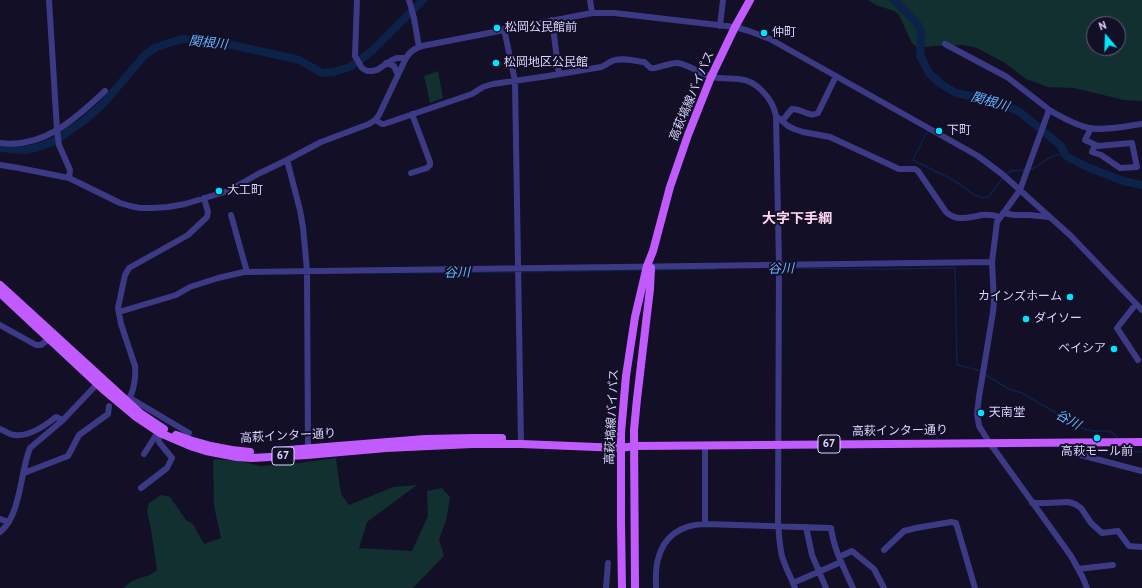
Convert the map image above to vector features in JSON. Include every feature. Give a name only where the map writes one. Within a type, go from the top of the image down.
[{"type":"main road","name":"高萩塙線バイパス","points":[[622,588],[621,446],[624,394],[629,349],[635,316],[679,160],[711,77],[750,0]]},
{"type":"main road","name":"高萩塙線バイパス","points":[[636,588],[634,446],[636,399],[650,289],[649,266]]},
{"type":"main road","name":"高萩インター通り","points":[[0,285],[127,410],[146,424],[195,442],[223,449],[251,452],[280,451],[425,440],[473,438],[621,446],[1140,441]]},
{"type":"main road","name":"高萩インター通り","points":[[0,294],[49,339],[100,382],[129,400],[140,413],[160,429],[177,441],[206,451],[237,457],[252,458],[521,441]]},
{"type":"street","points":[[49,0],[56,130],[59,145],[69,166],[69,178]]},
{"type":"street","points":[[357,0],[355,56],[362,68],[367,71],[377,70],[386,63],[397,58],[406,58]]},
{"type":"street","points":[[409,0],[419,47]]},
{"type":"street","points":[[590,0],[592,13]]},
{"type":"street","points":[[720,26],[723,0]]},
{"type":"street","points":[[0,165],[69,178],[120,203],[140,208],[185,204],[228,191],[321,142],[370,124],[379,115],[406,58],[410,52],[419,47],[504,29],[592,13],[614,13],[735,27],[770,39],[978,156],[1002,174],[1071,236],[1142,310]]},
{"type":"street","points":[[552,20],[559,74]]},
{"type":"street","points":[[504,29],[515,81],[521,441]]},
{"type":"street","points":[[945,44],[1007,77],[1049,110],[1081,126],[1106,128],[1142,124]]},
{"type":"street","points":[[375,120],[382,124],[472,94],[483,87],[493,84],[601,67],[606,66],[613,60],[618,59],[644,62],[653,69],[671,63],[681,64],[711,77],[739,79],[748,81],[757,86],[772,105],[776,116],[779,265],[779,526],[782,556],[794,586],[840,560],[852,551],[874,569],[884,588]]},
{"type":"street","points":[[386,63],[394,66],[398,75]]},
{"type":"street","points":[[782,121],[792,109],[813,115],[818,113],[836,76]]},
{"type":"street","points":[[0,143],[7,144],[29,142],[42,138],[74,119],[105,91]]},
{"type":"street","points":[[1049,110],[1020,190],[1002,215],[996,228],[992,262],[994,302],[977,414],[979,426],[989,442],[1071,556],[1087,588]]},
{"type":"street","points":[[410,173],[427,168],[430,165],[412,114]]},
{"type":"street","points":[[776,116],[794,129],[830,137],[899,169],[915,169],[918,171],[946,212],[952,217],[966,218],[980,215],[1029,215],[1050,217]]},
{"type":"street","points":[[1091,128],[1085,140],[1095,145],[1132,143],[1137,167],[1120,168],[1101,155],[1092,152],[1095,145]]},
{"type":"street","points":[[287,160],[300,210],[307,270],[308,448]]},
{"type":"street","points":[[189,433],[129,400],[134,382],[136,366],[126,342],[118,308],[125,275],[129,268],[188,235],[203,222],[208,217],[204,198]]},
{"type":"street","points":[[231,215],[247,272]]},
{"type":"street","points":[[119,312],[176,295],[197,284],[247,272],[992,262]]},
{"type":"street","points":[[1136,304],[1117,328],[1138,360]]},
{"type":"street","points":[[0,325],[36,345],[41,345],[49,339]]},
{"type":"street","points":[[0,532],[9,522],[18,496],[30,448],[63,420],[100,382]]},
{"type":"street","points":[[24,472],[68,456],[79,436],[108,414],[109,406]]},
{"type":"street","points":[[0,429],[15,435],[26,434],[44,426],[56,417],[63,420]]},
{"type":"street","points":[[144,454],[166,420]]},
{"type":"street","points":[[141,488],[167,468],[172,458],[159,442],[160,429]]},
{"type":"street","points":[[1074,442],[1077,454],[1142,471]]},
{"type":"street","points":[[705,446],[705,524]]},
{"type":"street","points":[[1032,503],[1068,502],[1075,504],[1081,508],[1091,523],[1102,533],[1118,531],[1129,546],[1142,547]]},
{"type":"street","points":[[0,519],[9,522]]},
{"type":"street","points":[[884,550],[904,531],[951,522],[956,523],[976,588]]},
{"type":"street","points":[[654,587],[656,570],[662,547],[672,535],[687,526],[694,524],[705,524],[831,528],[833,541],[853,588]]},
{"type":"street","points":[[806,527],[810,549],[818,572],[826,588]]},
{"type":"street","points":[[606,588],[608,563]]},
{"type":"street","points":[[1078,569],[1112,565]]},
{"type":"green space","points":[[868,0],[1142,0],[1142,101],[1124,100],[1074,88],[1048,87],[1026,79],[1005,63],[977,48],[963,45],[917,47],[912,43],[899,15],[894,11],[876,5]]},
{"type":"green space","points":[[438,71],[443,98],[430,103],[424,76]]},
{"type":"green space","points":[[336,458],[341,494],[349,505],[393,487],[417,485],[367,522],[359,548],[412,551],[428,516],[427,491],[442,488],[450,497],[446,521],[439,539],[444,556],[413,588],[124,588],[132,581],[149,575],[157,570],[147,511],[149,503],[161,495],[170,497],[186,520],[193,524],[204,544],[221,538],[214,506],[214,459],[240,461],[260,466]]},
{"type":"waterway","name":"関根川","points":[[0,148],[25,150],[53,142],[85,120],[103,104],[144,56],[153,49],[163,45],[184,39],[218,42],[299,60],[322,73],[334,72],[350,67],[372,51],[423,0]]},
{"type":"waterway","name":"関根川","points":[[894,0],[916,22],[921,30],[920,55],[929,73],[941,84],[956,93],[998,102],[1020,112],[1061,146],[1066,156],[1085,166],[1123,181],[1142,185]]},
{"type":"waterway","points":[[927,132],[913,160],[953,180],[974,195],[983,198],[988,197],[1004,177]]},
{"type":"waterway","points":[[1029,170],[1053,156],[1066,156]]},
{"type":"waterway","points":[[1006,174],[1011,171],[1025,170]]},
{"type":"waterway","name":"谷川","points":[[787,268],[955,268],[957,365],[981,372]]},
{"type":"waterway","name":"谷川","points":[[653,270],[715,269]]},
{"type":"waterway","name":"谷川","points":[[519,272],[643,270]]},
{"type":"waterway","name":"谷川","points":[[367,273],[515,272]]},
{"type":"waterway","name":"谷川","points":[[984,374],[1009,389],[1022,393],[1084,429],[1092,431],[1109,431],[1118,439]]},
{"type":"waterway","name":"谷川","points":[[1122,446],[1128,450],[1142,452]]},
{"type":"place","name":"松岡公民館前","points":[[497,28]]},
{"type":"place","name":"仲町","points":[[764,33]]},
{"type":"place","name":"松岡地区公民館","points":[[496,63]]},
{"type":"place","name":"下町","points":[[939,131]]},
{"type":"place","name":"大工町","points":[[219,191]]},
{"type":"place","name":"カインズホーム","points":[[1070,297]]},
{"type":"place","name":"ダイソー","points":[[1026,319]]},
{"type":"place","name":"ベイシア","points":[[1114,349]]},
{"type":"place","name":"天南堂","points":[[981,413]]},
{"type":"place","name":"高萩モール前","points":[[1097,438]]},
{"type":"district","name":"大字下手綱","points":[[797,219]]}]
